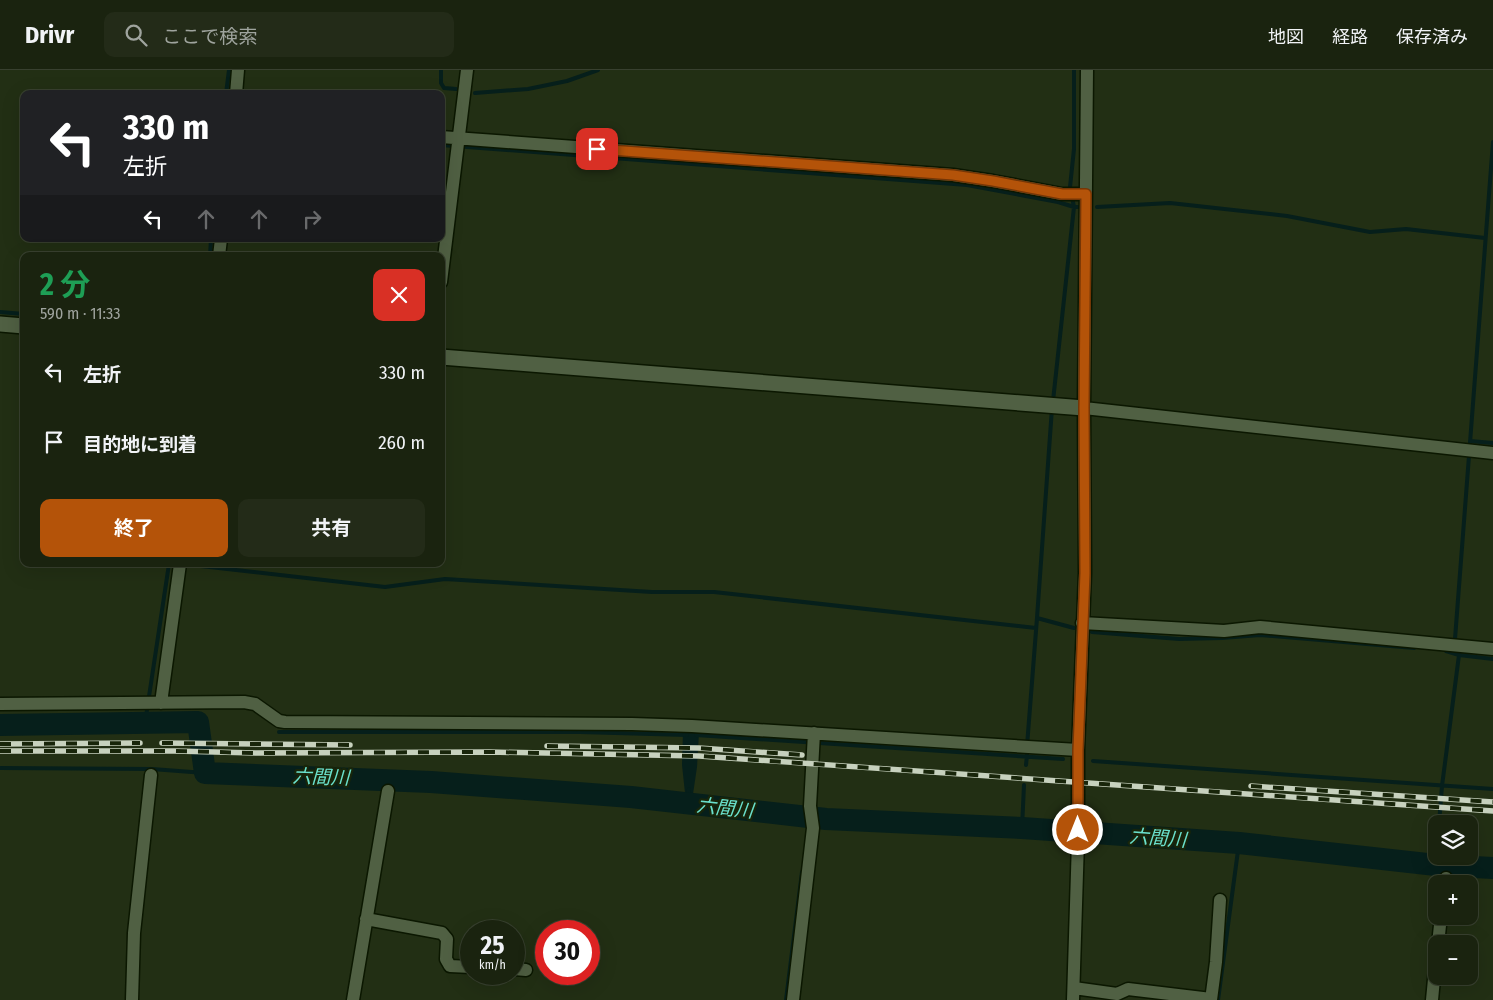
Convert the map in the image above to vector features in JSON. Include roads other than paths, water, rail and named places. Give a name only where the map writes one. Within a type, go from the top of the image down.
[{"type":"street","points":[[236,90],[238,70]]},
{"type":"street","points":[[445,252],[467,70]]},
{"type":"street","points":[[1087,70],[1081,194],[1085,573],[1078,750],[1074,994],[1118,994],[1128,989],[1211,1000],[1216,962],[1220,900]]},
{"type":"street","points":[[445,139],[458,144],[953,175],[1062,194],[1081,194]]},
{"type":"street","points":[[0,324],[20,326]]},
{"type":"street","points":[[445,357],[1084,408],[1493,453]]},
{"type":"street","points":[[160,703],[180,567]]},
{"type":"street","points":[[1082,623],[1224,631],[1260,627],[1493,649]]},
{"type":"street","points":[[0,704],[244,702],[255,704],[279,721],[285,722],[692,726],[814,740],[1078,750]]},
{"type":"street","points":[[793,1000],[813,828],[810,806],[814,740]]},
{"type":"street","points":[[132,1000],[134,933],[151,775]]},
{"type":"street","points":[[353,1000],[388,792]]},
{"type":"street","points":[[366,919],[442,933],[448,939],[446,959],[450,966],[460,966]]},
{"type":"street","points":[[1432,1000],[1433,985]]},
{"type":"water","points":[[683,732],[699,732],[693,794],[685,793],[682,765]]},
{"type":"waterway","points":[[226,90],[229,70]]},
{"type":"waterway","points":[[441,70],[441,83],[444,88],[456,89]]},
{"type":"waterway","points":[[475,93],[528,89],[567,81],[598,70]]},
{"type":"waterway","points":[[1053,401],[1074,207],[1070,187],[1074,149],[1074,70]]},
{"type":"waterway","points":[[1440,815],[1459,655],[1455,639],[1493,142]]},
{"type":"waterway","points":[[445,145],[967,185],[1078,207]]},
{"type":"waterway","points":[[1097,207],[1170,203],[1287,216],[1370,232],[1406,229],[1485,238]]},
{"type":"waterway","points":[[210,252],[211,242]]},
{"type":"waterway","points":[[0,312],[20,314]]},
{"type":"waterway","points":[[1037,618],[1052,408]]},
{"type":"waterway","points":[[1470,441],[1493,443]]},
{"type":"waterway","points":[[145,723],[169,567]]},
{"type":"waterway","points":[[209,567],[385,587],[445,579],[652,592],[714,592],[1036,628]]},
{"type":"waterway","points":[[1027,746],[1037,618],[1074,628]]},
{"type":"waterway","points":[[1092,632],[1179,639],[1260,635],[1414,648]]},
{"type":"waterway","points":[[1446,651],[1459,655],[1493,659]]},
{"type":"waterway","name":"六間川","points":[[0,725],[198,722],[205,773],[431,782],[631,797],[826,819],[1022,828],[1239,843],[1436,865],[1493,868]]},
{"type":"waterway","points":[[279,732],[580,732],[687,735]]},
{"type":"waterway","points":[[696,735],[1063,759]]},
{"type":"waterway","points":[[1026,765],[1027,755]]},
{"type":"waterway","points":[[1093,761],[1493,789]]},
{"type":"waterway","points":[[0,768],[152,769],[205,773]]},
{"type":"waterway","points":[[1022,828],[1024,785]]},
{"type":"waterway","points":[[688,804],[689,789]]},
{"type":"waterway","points":[[1218,1000],[1239,843]]},
{"type":"waterway","points":[[786,1000],[802,872]]},
{"type":"railway","points":[[0,744],[140,743]]},
{"type":"railway","points":[[162,743],[350,745]]},
{"type":"railway","points":[[547,746],[699,748],[802,755]]},
{"type":"railway","points":[[0,751],[489,752],[699,756],[1493,811]]},
{"type":"railway","points":[[1251,786],[1493,802]]}]
